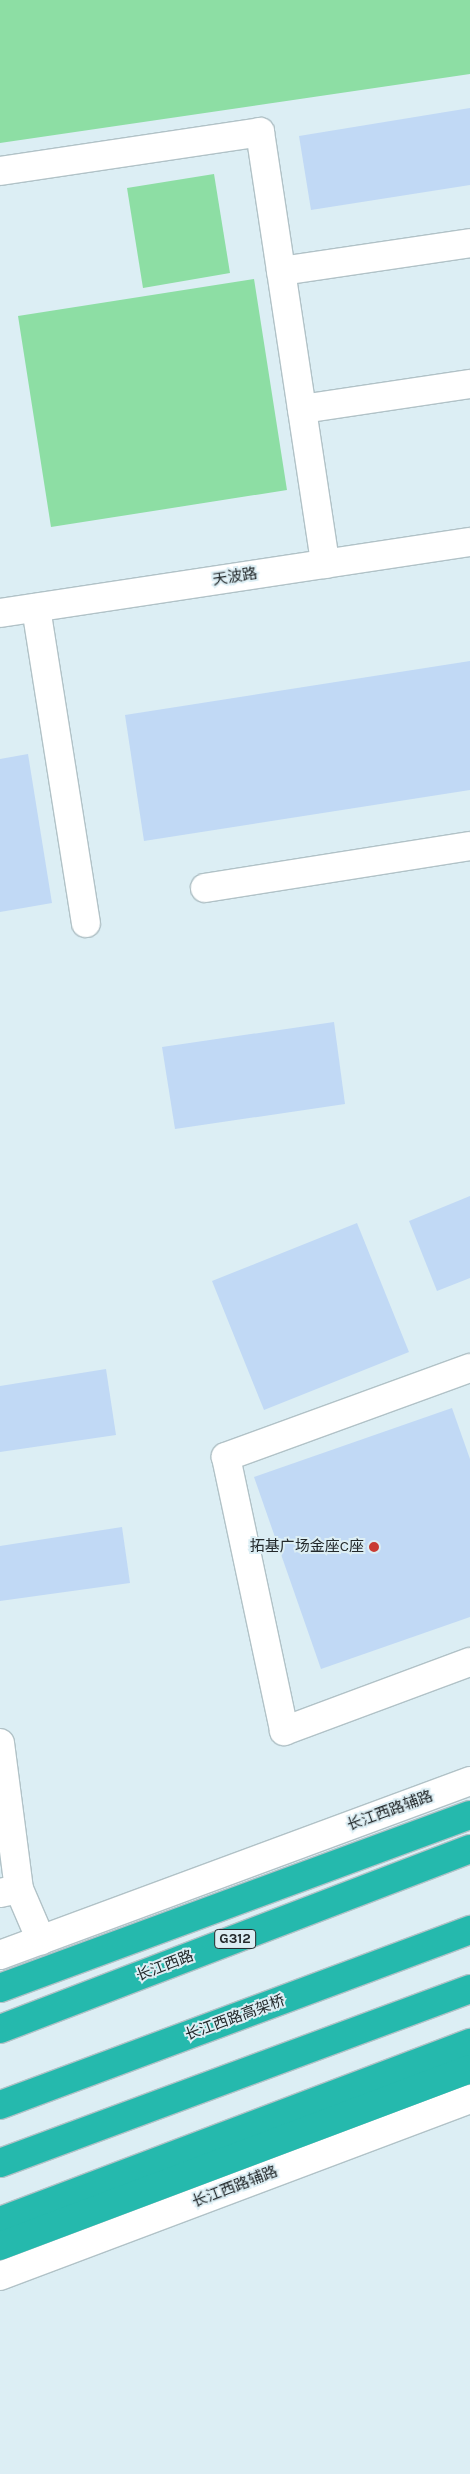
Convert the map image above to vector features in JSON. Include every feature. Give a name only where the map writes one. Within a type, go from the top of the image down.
[{"type":"highway","points":[[0,1988],[470,1815]]},
{"type":"highway","name":"长江西路","points":[[0,2029],[470,1850]]},
{"type":"highway","name":"长江西路高架桥","points":[[0,2105],[470,1930]]},
{"type":"highway","points":[[0,2163],[470,1989]]},
{"type":"highway","points":[[0,2220],[470,2043]]},
{"type":"highway","points":[[0,2246],[470,2069]]},
{"type":"street","points":[[0,171],[260,132],[325,564]]},
{"type":"street","points":[[281,271],[470,243]]},
{"type":"street","points":[[302,409],[470,384]]},
{"type":"street","name":"天波路","points":[[0,613],[470,542]]},
{"type":"street","points":[[36,608],[86,923]]},
{"type":"street","points":[[205,888],[470,846]]},
{"type":"street","points":[[470,1368],[226,1457],[284,1731],[470,1662]]},
{"type":"street","points":[[0,1743],[10,1891],[41,1940]]},
{"type":"street","name":"长江西路辅路","points":[[0,1955],[470,1781]]},
{"type":"street","name":"长江西路辅路","points":[[0,2276],[470,2099]]},
{"type":"green space","points":[[0,0],[470,0],[470,74],[0,143]]},
{"type":"green space","points":[[214,174],[230,273],[143,288],[127,188]]},
{"type":"green space","points":[[254,279],[287,490],[51,527],[18,316]]},
{"type":"building","points":[[470,108],[470,185],[311,210],[299,136]]},
{"type":"building","points":[[470,661],[470,790],[144,841],[125,715]]},
{"type":"building","points":[[28,754],[52,903],[0,912],[0,759]]},
{"type":"building","points":[[334,1022],[345,1104],[175,1129],[162,1047]]},
{"type":"building","points":[[470,1196],[470,1278],[437,1291],[409,1221]]},
{"type":"building","points":[[357,1223],[409,1352],[264,1410],[212,1281]]},
{"type":"building","points":[[106,1369],[116,1435],[0,1452],[0,1386]]},
{"type":"building","name":"拓基广场金座C座","points":[[452,1408],[470,1459],[470,1617],[321,1669],[254,1477]]},
{"type":"building","points":[[122,1527],[130,1583],[0,1601],[0,1546]]},
{"type":"place","name":"拓基广场金座C座","points":[[374,1547]]}]
